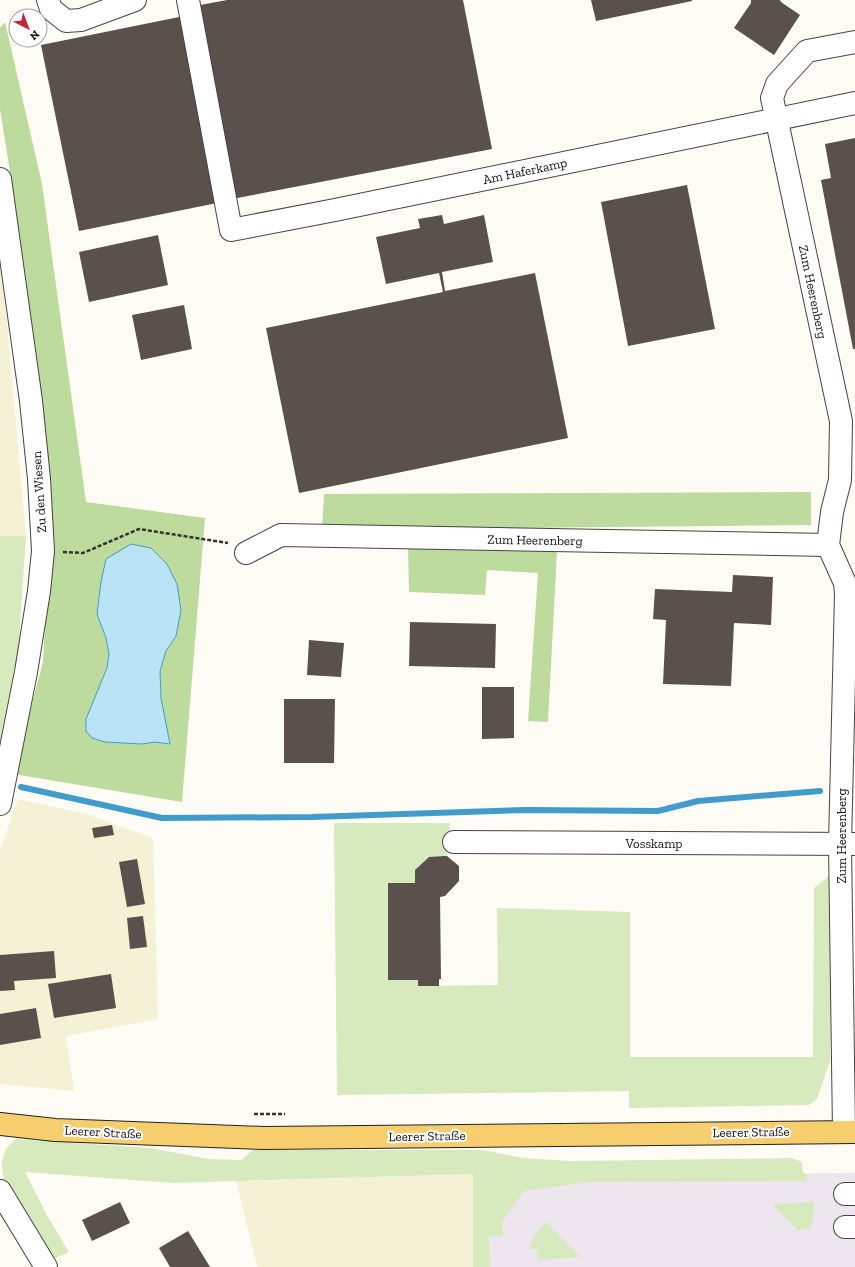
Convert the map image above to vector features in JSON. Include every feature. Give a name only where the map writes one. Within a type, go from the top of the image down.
[{"type":"main road","name":"Leerer Straße","points":[[0,1124],[55,1130],[264,1138],[849,1132]]},
{"type":"street","points":[[48,0],[52,9],[66,21],[81,20],[135,0]]},
{"type":"street","name":"Am Haferkamp","points":[[188,0],[231,230],[273,223],[777,118]]},
{"type":"street","name":"Zum Heerenberg","points":[[849,1132],[846,594],[845,583],[828,545],[832,512],[840,480],[841,421],[772,98],[777,84],[807,51],[855,42]]},
{"type":"street","points":[[777,118],[855,103]]},
{"type":"street","name":"Zu den Wiesen","points":[[0,179],[31,401],[43,551],[39,591],[26,672],[0,804]]},
{"type":"street","name":"Zum Heerenberg","points":[[246,553],[281,535],[828,545]]},
{"type":"street","name":"Vosskamp","points":[[454,842],[848,844]]},
{"type":"street","points":[[0,1191],[46,1267]]},
{"type":"path","points":[[43,551],[83,554],[139,529],[229,543],[246,553]]},
{"type":"shaded area","points":[[0,265],[7,323],[26,536],[0,536]]},
{"type":"shaded area","points":[[18,799],[86,814],[153,838],[158,1019],[66,1036],[74,1091],[0,1084],[0,851]]},
{"type":"shaded area","points":[[855,1173],[855,1267],[485,1267],[484,1176]]},
{"type":"shaded area","points":[[473,1174],[473,1267],[257,1267],[236,1180],[256,1181]]},
{"type":"green space","points":[[5,22],[8,35],[8,48],[11,48],[42,184],[86,502],[205,518],[182,802],[13,774],[43,662],[51,497],[11,178],[0,109],[0,28]],"holes":[[[106,559],[167,564],[177,584],[181,610],[176,636],[166,651],[160,671],[161,698],[169,744],[155,742],[142,744],[105,742],[86,719],[107,668],[109,654],[106,638],[97,614],[101,582]]]},
{"type":"green space","points":[[811,492],[811,525],[322,530],[324,494]]},
{"type":"green space","points":[[0,536],[26,536],[18,655],[0,760]]},
{"type":"green space","points":[[408,548],[557,551],[548,722],[528,721],[538,573],[487,570],[485,595],[409,592]]},
{"type":"green space","points":[[334,823],[450,823],[447,856],[429,857],[415,870],[415,883],[388,883],[388,980],[418,980],[418,986],[498,985],[497,908],[630,912],[630,1057],[813,1057],[814,888],[829,876],[832,886],[830,1061],[817,1099],[809,1105],[629,1108],[629,1091],[337,1095]]},
{"type":"green space","points":[[16,1139],[151,1148],[209,1159],[241,1160],[253,1150],[483,1150],[523,1158],[570,1161],[792,1158],[802,1162],[803,1173],[806,1173],[807,1181],[590,1182],[524,1191],[502,1222],[503,1236],[489,1237],[490,1267],[473,1267],[473,1174],[173,1183],[25,1172],[48,1217],[69,1252],[54,1259],[5,1184],[2,1171],[4,1154],[7,1148]]},
{"type":"green space","points":[[814,1202],[813,1222],[808,1229],[797,1230],[772,1204]]},
{"type":"green space","points":[[547,1223],[581,1257],[538,1260],[537,1249],[529,1249],[536,1234]]},
{"type":"water","points":[[131,544],[151,548],[167,564],[177,584],[181,610],[176,636],[166,651],[160,671],[161,698],[170,744],[155,742],[142,744],[105,742],[92,738],[86,731],[86,719],[107,668],[109,654],[106,638],[97,614],[101,582],[106,559]]},
{"type":"building","points":[[227,0],[463,0],[492,149],[232,199],[195,6]]},
{"type":"building","points":[[591,0],[692,0],[692,1],[596,21]]},
{"type":"building","points":[[751,0],[780,0],[800,15],[774,55],[734,28],[751,3]]},
{"type":"building","points":[[184,16],[222,202],[79,231],[42,48],[48,48],[48,44]]},
{"type":"building","points":[[855,138],[855,349],[853,349],[821,180],[831,178],[825,144]]},
{"type":"building","points":[[687,185],[715,329],[628,346],[601,202]]},
{"type":"building","points":[[442,215],[444,224],[484,215],[493,262],[442,272],[445,291],[535,273],[568,438],[299,493],[266,328],[443,292],[439,273],[386,284],[376,237],[420,228],[418,219]]},
{"type":"building","points":[[158,235],[168,285],[89,302],[79,252]]},
{"type":"building","points":[[184,305],[192,349],[141,360],[132,315]]},
{"type":"building","points":[[733,575],[773,577],[771,625],[734,623],[731,686],[663,684],[666,620],[653,619],[655,589],[732,592]]},
{"type":"building","points":[[410,622],[496,624],[495,668],[409,666]]},
{"type":"building","points":[[309,640],[344,643],[341,677],[307,675]]},
{"type":"building","points":[[482,687],[514,687],[514,738],[482,739]]},
{"type":"building","points":[[284,699],[335,699],[334,763],[284,763]]},
{"type":"building","points":[[112,825],[114,835],[94,838],[92,828]]},
{"type":"building","points":[[447,856],[459,866],[459,881],[445,896],[440,897],[441,979],[439,979],[439,986],[418,986],[418,980],[388,980],[388,883],[415,883],[415,870],[429,857]]},
{"type":"building","points":[[137,859],[145,904],[127,907],[119,862]]},
{"type":"building","points":[[143,916],[147,947],[130,949],[127,918]]},
{"type":"building","points":[[54,951],[56,978],[14,981],[15,990],[0,991],[0,955]]},
{"type":"building","points":[[111,974],[116,1008],[54,1018],[48,984]]},
{"type":"building","points":[[36,1008],[41,1038],[0,1045],[0,1014]]},
{"type":"building","points":[[120,1202],[130,1223],[92,1241],[82,1220]]},
{"type":"building","points":[[188,1231],[210,1267],[170,1267],[159,1248]]},
{"type":"waterway","points":[[21,787],[162,818],[312,817],[526,810],[658,811],[698,801],[820,791]]}]
